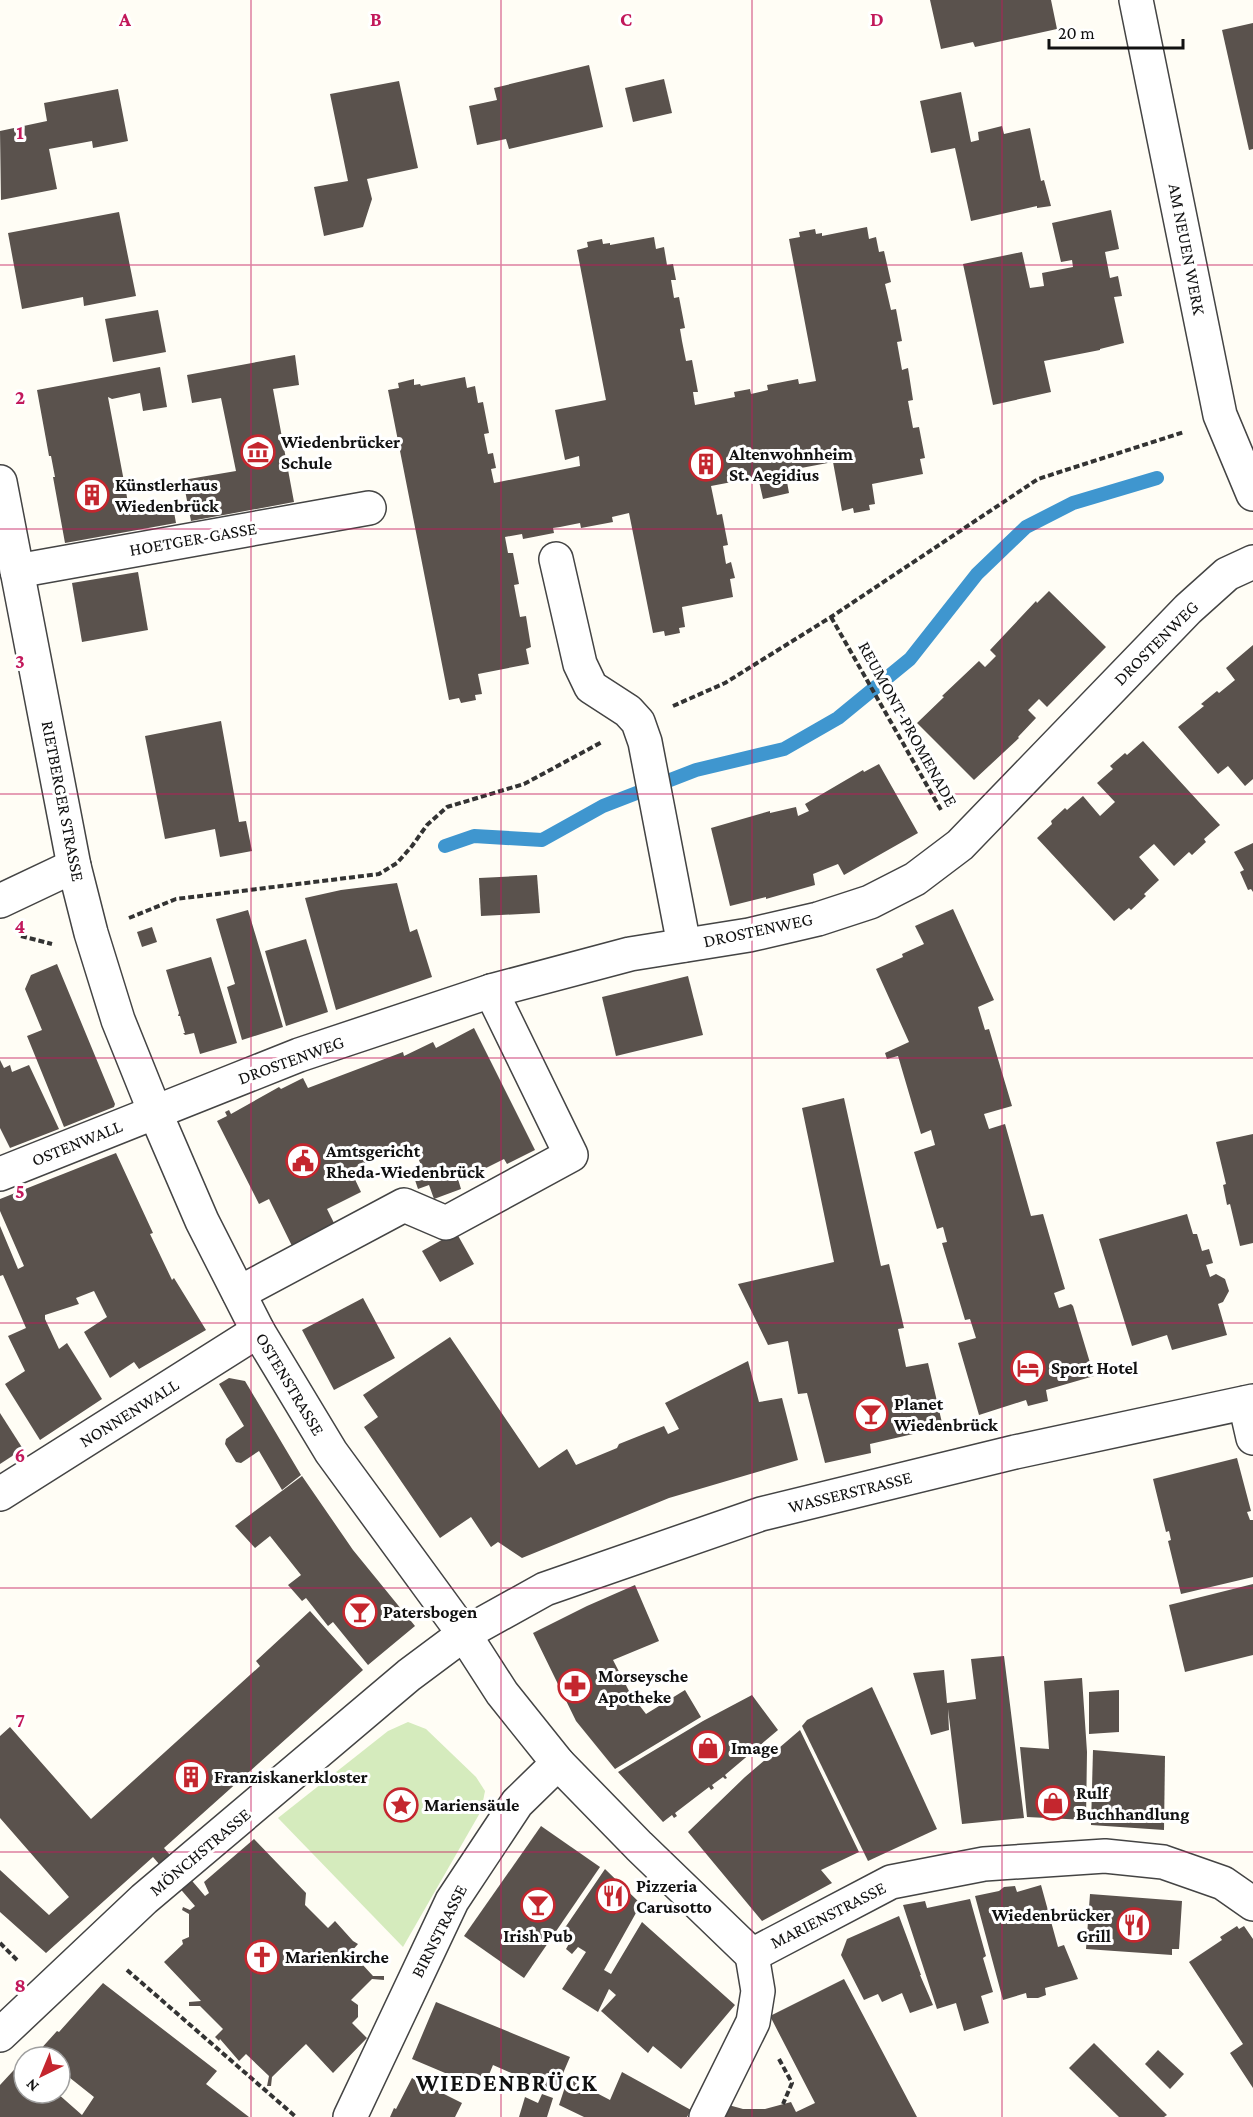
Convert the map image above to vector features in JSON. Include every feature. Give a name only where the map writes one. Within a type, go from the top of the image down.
[{"type":"street","name":"AM NEUEN WERK","points":[[1136,0],[1220,416],[1253,494]]},
{"type":"street","name":"RIETBERGER STRASSE","points":[[0,482],[74,866],[91,933],[118,1020],[155,1112]]},
{"type":"street","name":"HOETGER-GASSE","points":[[17,571],[369,508]]},
{"type":"street","points":[[556,559],[583,672],[591,687],[628,711],[638,722],[645,742],[684,945]]},
{"type":"street","name":"DROSTENWEG","points":[[155,1112],[299,1054],[491,991],[630,954],[749,935],[818,919],[870,902],[915,879],[960,845],[1188,609],[1227,574],[1253,562]]},
{"type":"street","points":[[0,901],[74,866]]},
{"type":"street","points":[[239,1293],[404,1205],[446,1222],[571,1155],[491,991]]},
{"type":"street","name":"OSTENWALL","points":[[0,1174],[155,1112]]},
{"type":"street","name":"OSTENSTRASSE","points":[[155,1112],[202,1221],[258,1331],[331,1452],[464,1634]]},
{"type":"street","name":"NONNENWALL","points":[[0,1494],[258,1331]]},
{"type":"street","points":[[1249,1402],[1253,1438]]},
{"type":"street","name":"WASSERSTRASSE","points":[[464,1634],[545,1589],[761,1514],[1015,1452],[1249,1402]]},
{"type":"street","name":"MARIENSTRASSE","points":[[464,1634],[502,1693],[558,1763],[639,1846],[752,1955],[891,1882],[984,1864],[1105,1856],[1163,1862],[1223,1883],[1251,1899]]},
{"type":"street","name":"MÖNCHSTRASSE","points":[[0,2035],[144,1899],[409,1675],[464,1634]]},
{"type":"street","name":"BIRNSTRASSE","points":[[350,2117],[452,1900],[517,1803],[558,1763]]},
{"type":"street","points":[[706,2117],[753,2022],[758,1991],[752,1955]]},
{"type":"path","name":"REUMONT-PROMENADE","points":[[831,617],[960,845]]},
{"type":"path","points":[[11,933],[55,945],[91,933]]},
{"type":"path","points":[[97,1945],[296,2117]]},
{"type":"green space","points":[[408,1722],[426,1729],[476,1777],[485,1791],[481,1811],[403,1947],[278,1818],[388,1731]]},
{"type":"building","points":[[930,0],[1051,0],[1057,29],[975,47],[973,42],[941,49]]},
{"type":"building","points":[[1253,23],[1253,149],[1249,150],[1222,30]]},
{"type":"building","points":[[589,65],[603,127],[509,149],[506,139],[477,145],[469,106],[497,100],[494,88]]},
{"type":"building","points":[[664,79],[672,113],[633,122],[625,88]]},
{"type":"building","points":[[399,81],[418,168],[367,179],[372,199],[363,227],[324,236],[314,187],[348,181],[330,94]]},
{"type":"building","points":[[118,89],[128,141],[93,148],[92,141],[49,149],[57,189],[1,200],[0,131],[47,121],[44,103]]},
{"type":"building","points":[[961,92],[971,142],[979,140],[978,132],[1002,126],[1004,134],[1030,128],[1041,181],[1044,180],[1051,206],[1037,208],[1037,206],[971,221],[955,148],[931,153],[920,101]]},
{"type":"building","points":[[1111,210],[1119,249],[1105,252],[1110,278],[1118,276],[1122,296],[1114,297],[1124,343],[1044,361],[1051,392],[993,405],[963,264],[1022,252],[1030,288],[1044,286],[1042,273],[1073,267],[1072,260],[1061,262],[1052,223]]},
{"type":"building","points":[[119,212],[136,296],[84,306],[83,297],[22,309],[8,233]]},
{"type":"building","name":"Altenwohnheim St. Aegidius","points":[[867,227],[869,239],[876,237],[879,252],[884,251],[891,282],[885,284],[891,310],[896,309],[902,341],[897,342],[902,370],[908,368],[913,400],[908,401],[913,428],[919,427],[925,458],[920,459],[923,474],[872,484],[875,504],[869,505],[870,510],[854,513],[853,508],[842,511],[833,462],[785,471],[789,493],[763,499],[758,477],[711,486],[717,515],[722,514],[728,545],[723,546],[726,564],[731,562],[735,578],[730,579],[733,597],[682,607],[685,627],[679,628],[680,633],[665,636],[664,631],[653,633],[629,513],[612,517],[613,522],[581,528],[580,523],[553,528],[554,533],[523,539],[522,534],[505,537],[508,553],[513,553],[519,584],[514,585],[520,617],[526,616],[531,647],[526,649],[529,664],[478,674],[482,694],[475,695],[476,700],[461,703],[459,698],[449,700],[388,390],[399,388],[398,383],[414,379],[414,385],[420,384],[421,386],[465,377],[467,388],[475,386],[478,403],[483,402],[489,433],[484,434],[488,454],[493,453],[496,468],[491,469],[494,483],[580,466],[579,456],[565,460],[555,410],[606,400],[577,250],[588,247],[587,242],[602,239],[603,244],[610,243],[610,245],[654,237],[656,249],[664,247],[667,265],[673,264],[676,280],[671,280],[674,298],[679,297],[685,328],[680,329],[686,361],[692,360],[698,392],[693,392],[695,405],[735,397],[734,392],[750,389],[751,394],[768,390],[767,385],[798,379],[799,384],[816,381],[789,239],[800,237],[799,232],[815,229],[816,234],[822,233],[822,236]]},
{"type":"building","points":[[158,310],[166,352],[113,362],[105,319]]},
{"type":"building","points":[[295,355],[299,385],[273,389],[294,502],[191,521],[183,480],[236,471],[221,398],[192,403],[187,375]]},
{"type":"building","points":[[160,367],[167,407],[143,411],[140,393],[112,399],[108,397],[130,513],[135,508],[172,501],[176,523],[65,543],[53,477],[55,477],[37,390]]},
{"type":"building","points":[[138,572],[148,630],[82,642],[72,583]]},
{"type":"building","points":[[1049,591],[1106,647],[1047,707],[1039,699],[1028,710],[1036,718],[1019,738],[974,780],[917,723],[979,661],[985,667],[996,656],[990,650],[1036,601],[1037,603]]},
{"type":"building","points":[[1253,645],[1253,779],[1245,786],[1228,766],[1218,774],[1178,727],[1204,706],[1201,704],[1235,680],[1226,668]]},
{"type":"building","points":[[221,721],[239,822],[246,821],[252,851],[220,857],[215,829],[165,839],[145,736]]},
{"type":"building","points":[[1143,741],[1220,825],[1204,839],[1206,842],[1192,855],[1189,852],[1174,866],[1154,844],[1139,857],[1159,880],[1131,910],[1129,908],[1114,921],[1037,838],[1065,808],[1067,810],[1083,796],[1100,816],[1115,802],[1097,783],[1113,769],[1110,766]]},
{"type":"building","points":[[879,764],[918,833],[844,875],[838,864],[813,874],[815,885],[766,899],[766,897],[730,906],[711,828],[770,811],[770,813],[796,807],[798,816],[809,811],[805,804],[863,770],[864,772]]},
{"type":"building","points":[[1253,843],[1253,892],[1251,889],[1248,890],[1240,872],[1244,870],[1234,852]]},
{"type":"building","points":[[537,875],[540,913],[481,916],[479,878]]},
{"type":"building","points":[[397,883],[410,932],[417,929],[432,977],[336,1010],[305,898],[341,890]]},
{"type":"building","points":[[953,909],[994,1000],[978,1007],[985,1030],[989,1029],[1012,1106],[984,1114],[989,1129],[1005,1124],[1031,1216],[1043,1214],[1065,1289],[1054,1293],[1059,1308],[1071,1304],[1073,1306],[1094,1376],[1046,1390],[1048,1401],[1028,1406],[1026,1400],[979,1415],[958,1343],[976,1338],[970,1319],[965,1320],[942,1243],[947,1242],[943,1227],[937,1229],[914,1152],[935,1145],[931,1130],[921,1134],[898,1056],[887,1059],[885,1053],[909,1042],[876,969],[903,957],[902,954],[924,944],[915,926]]},
{"type":"building","points":[[248,910],[283,1027],[242,1040],[227,987],[235,984],[216,919]]},
{"type":"building","points":[[152,927],[157,942],[142,947],[137,932]]},
{"type":"building","points":[[306,939],[328,1012],[286,1026],[265,951]]},
{"type":"building","points":[[211,957],[237,1043],[200,1054],[194,1033],[185,1035],[183,1033],[185,1033],[166,970]]},
{"type":"building","points":[[57,964],[115,1104],[114,1107],[64,1127],[27,1036],[42,1030],[25,989],[31,975]]},
{"type":"building","points":[[688,976],[703,1035],[616,1056],[602,997]]},
{"type":"building","points":[[474,1028],[535,1150],[507,1164],[504,1159],[466,1178],[465,1176],[458,1179],[461,1189],[434,1199],[429,1185],[418,1189],[414,1177],[424,1174],[414,1146],[350,1169],[361,1192],[327,1209],[336,1227],[293,1248],[269,1199],[259,1204],[217,1121],[227,1116],[225,1112],[229,1110],[231,1114],[279,1087],[281,1089],[303,1078],[308,1088],[403,1052],[404,1056],[433,1042],[436,1048]]},
{"type":"building","points":[[0,1060],[4,1068],[10,1065],[12,1072],[29,1065],[59,1129],[10,1148],[0,1128]]},
{"type":"building","points":[[844,1098],[881,1266],[889,1264],[904,1328],[898,1329],[906,1367],[928,1363],[943,1427],[870,1444],[871,1453],[825,1463],[807,1393],[798,1394],[788,1341],[768,1345],[738,1284],[834,1262],[802,1108]]},
{"type":"building","points":[[1253,1134],[1253,1243],[1240,1246],[1230,1204],[1227,1205],[1223,1185],[1226,1184],[1216,1142]]},
{"type":"building","points":[[116,1153],[172,1280],[174,1278],[206,1330],[139,1369],[134,1362],[110,1378],[84,1332],[107,1317],[94,1291],[76,1298],[79,1304],[45,1315],[59,1349],[67,1343],[102,1399],[40,1440],[5,1384],[25,1371],[8,1336],[26,1328],[3,1275],[0,1276],[0,1226],[18,1269],[24,1266],[0,1211],[0,1199]]},
{"type":"building","points":[[1187,1214],[1193,1234],[1197,1234],[1202,1251],[1209,1249],[1213,1263],[1206,1265],[1210,1277],[1216,1274],[1225,1279],[1229,1291],[1223,1302],[1218,1304],[1227,1335],[1172,1350],[1167,1335],[1132,1346],[1099,1239]]},
{"type":"building","points":[[456,1232],[474,1264],[440,1282],[422,1251]]},
{"type":"building","points":[[363,1298],[395,1358],[334,1390],[302,1330]]},
{"type":"building","points":[[450,1337],[539,1468],[567,1449],[576,1465],[664,1426],[668,1434],[679,1429],[665,1403],[748,1361],[759,1402],[782,1398],[798,1460],[669,1498],[522,1558],[498,1542],[491,1547],[471,1517],[440,1538],[364,1427],[378,1417],[363,1395]]},
{"type":"building","points":[[229,1378],[245,1381],[301,1475],[282,1490],[259,1451],[241,1463],[236,1462],[225,1444],[226,1439],[244,1426],[219,1384]]},
{"type":"building","points":[[0,1413],[23,1449],[0,1464]]},
{"type":"building","points":[[1237,1458],[1251,1511],[1247,1512],[1250,1520],[1253,1520],[1253,1577],[1181,1594],[1168,1541],[1171,1540],[1169,1531],[1166,1532],[1153,1479]]},
{"type":"building","points":[[302,1476],[353,1550],[415,1626],[368,1665],[333,1622],[328,1626],[306,1598],[302,1601],[288,1585],[301,1575],[270,1536],[255,1548],[235,1526]]},
{"type":"building","points":[[1253,1584],[1253,1655],[1185,1672],[1169,1605]]},
{"type":"building","points":[[635,1585],[659,1641],[613,1660],[630,1693],[646,1714],[685,1690],[701,1717],[615,1769],[576,1721],[533,1633]]},
{"type":"building","points":[[310,1611],[363,1670],[164,1848],[205,1896],[209,1893],[204,1882],[254,1839],[306,1893],[305,1905],[328,1928],[335,1921],[358,1944],[351,1952],[373,1976],[384,1976],[384,1980],[372,1979],[351,2000],[358,2005],[358,2017],[352,2023],[367,2038],[333,2073],[306,2044],[272,2077],[271,2086],[267,2086],[269,2076],[246,2054],[239,2061],[220,2039],[219,2041],[215,2037],[223,2029],[200,2006],[189,2006],[189,2002],[201,2001],[164,1962],[183,1944],[182,1940],[189,1937],[189,1914],[182,1910],[183,1907],[190,1910],[195,1906],[153,1857],[46,1953],[0,1912],[0,1870],[49,1915],[69,1897],[0,1818],[0,1736],[10,1727],[91,1819],[260,1666],[256,1661]]},
{"type":"building","points":[[1004,1656],[1024,1818],[962,1824],[948,1709],[949,1730],[931,1735],[913,1673],[944,1670],[947,1703],[976,1699],[971,1659]]},
{"type":"building","points":[[1082,1678],[1087,1752],[1086,1820],[1027,1817],[1020,1747],[1049,1749],[1044,1681]]},
{"type":"building","points":[[872,1687],[937,1829],[868,1861],[802,1726],[807,1720]]},
{"type":"building","points":[[1119,1690],[1119,1732],[1089,1734],[1089,1692]]},
{"type":"building","name":"Image","points":[[752,1695],[778,1730],[725,1775],[727,1778],[723,1777],[712,1785],[714,1788],[711,1790],[709,1787],[675,1813],[677,1816],[674,1818],[672,1815],[663,1822],[618,1772],[703,1721]]},
{"type":"building","points":[[800,1730],[859,1852],[821,1870],[832,1883],[762,1921],[688,1832],[745,1777]]},
{"type":"building","points":[[1093,1750],[1165,1756],[1164,1830],[1091,1825]]},
{"type":"building","name":"Irish Pub","points":[[541,1826],[600,1867],[524,1978],[464,1936]]},
{"type":"building","points":[[605,1869],[641,1904],[604,1970],[611,1974],[642,1922],[735,2005],[681,2069],[653,2046],[648,2053],[601,2011],[616,1995],[609,1989],[598,2012],[562,1989],[586,1952],[578,1947],[572,1954],[566,1949],[570,1942],[560,1935]]},
{"type":"building","points":[[1041,1885],[1058,1947],[1064,1945],[1078,1979],[1045,1988],[1046,1995],[1038,1998],[1027,1998],[1026,1993],[1003,2000],[975,1896],[999,1891],[1004,1887],[1015,1886],[1017,1892]]},
{"type":"building","name":"Wiedenbrücker Grill","points":[[1090,1894],[1182,1901],[1179,1949],[1172,1949],[1172,1955],[1086,1949]]},
{"type":"building","points":[[970,1899],[986,1956],[983,1958],[993,1992],[981,1996],[989,2023],[964,2031],[956,2003],[937,2009],[903,1905],[925,1901],[927,1908]]},
{"type":"building","points":[[899,1916],[933,2005],[910,2013],[902,1993],[882,2002],[878,1994],[864,2000],[841,1955],[847,1939]]},
{"type":"building","points":[[1237,1926],[1239,1929],[1244,1926],[1253,1939],[1253,2088],[1230,2053],[1243,2044],[1189,1962],[1222,1940],[1220,1937]]},
{"type":"building","points":[[844,1979],[917,2117],[718,2117],[725,2104],[743,2109],[765,2109],[791,2102],[796,2112],[815,2103],[770,2016]]},
{"type":"building","points":[[103,1983],[217,2071],[206,2084],[249,2117],[0,2117],[0,2085],[12,2072],[12,2105],[71,2105],[82,2115],[94,2097],[72,2080],[72,2045],[44,2045],[57,2031],[59,2032]]},
{"type":"building","points":[[436,2002],[570,2057],[555,2092],[493,2065],[483,2089],[412,2059]]},
{"type":"building","points":[[1094,2043],[1167,2115],[1164,2117],[1119,2117],[1069,2068]]},
{"type":"building","points":[[1158,2050],[1184,2074],[1170,2089],[1145,2064]]},
{"type":"building","points":[[622,2072],[691,2110],[687,2117],[584,2117],[559,2105],[568,2078],[610,2100]]},
{"type":"building","points":[[412,2078],[462,2103],[455,2117],[390,2117]]},
{"type":"building","points":[[542,2094],[553,2098],[547,2117],[519,2117],[525,2097],[538,2103]]},
{"type":"waterway","points":[[445,846],[474,836],[542,840],[603,806],[696,770],[784,749],[838,718],[910,659],[977,574],[1026,527],[1073,503],[1157,478]]},
{"type":"place","name":"Wiedenbrücker Schule","points":[[258,452]]},
{"type":"place","name":"Altenwohnheim St. Aegidius","points":[[706,464]]},
{"type":"place","name":"Künstlerhaus Wiedenbrück","points":[[92,495]]},
{"type":"place","name":"Amtsgericht Rheda-Wiedenbrück","points":[[303,1161]]},
{"type":"place","name":"Sport Hotel","points":[[1028,1368]]},
{"type":"place","name":"Planet Wiedenbrück","points":[[871,1414]]},
{"type":"place","name":"Patersbogen","points":[[360,1612]]},
{"type":"place","name":"Morseysche Apotheke","points":[[575,1686]]},
{"type":"place","name":"Image","points":[[708,1748]]},
{"type":"place","name":"Franziskanerkloster","points":[[191,1777]]},
{"type":"place","name":"Rulf Buchhandlung","points":[[1053,1803]]},
{"type":"place","name":"Mariensäule","points":[[401,1805]]},
{"type":"place","name":"Pizzeria Carusotto","points":[[613,1896]]},
{"type":"place","name":"Irish Pub","points":[[538,1905]]},
{"type":"place","name":"Wiedenbrücker Grill","points":[[1134,1925]]},
{"type":"place","name":"Marienkirche","points":[[262,1957]]},
{"type":"district","name":"WIEDENBRÜCK","points":[[507,2083]]}]
